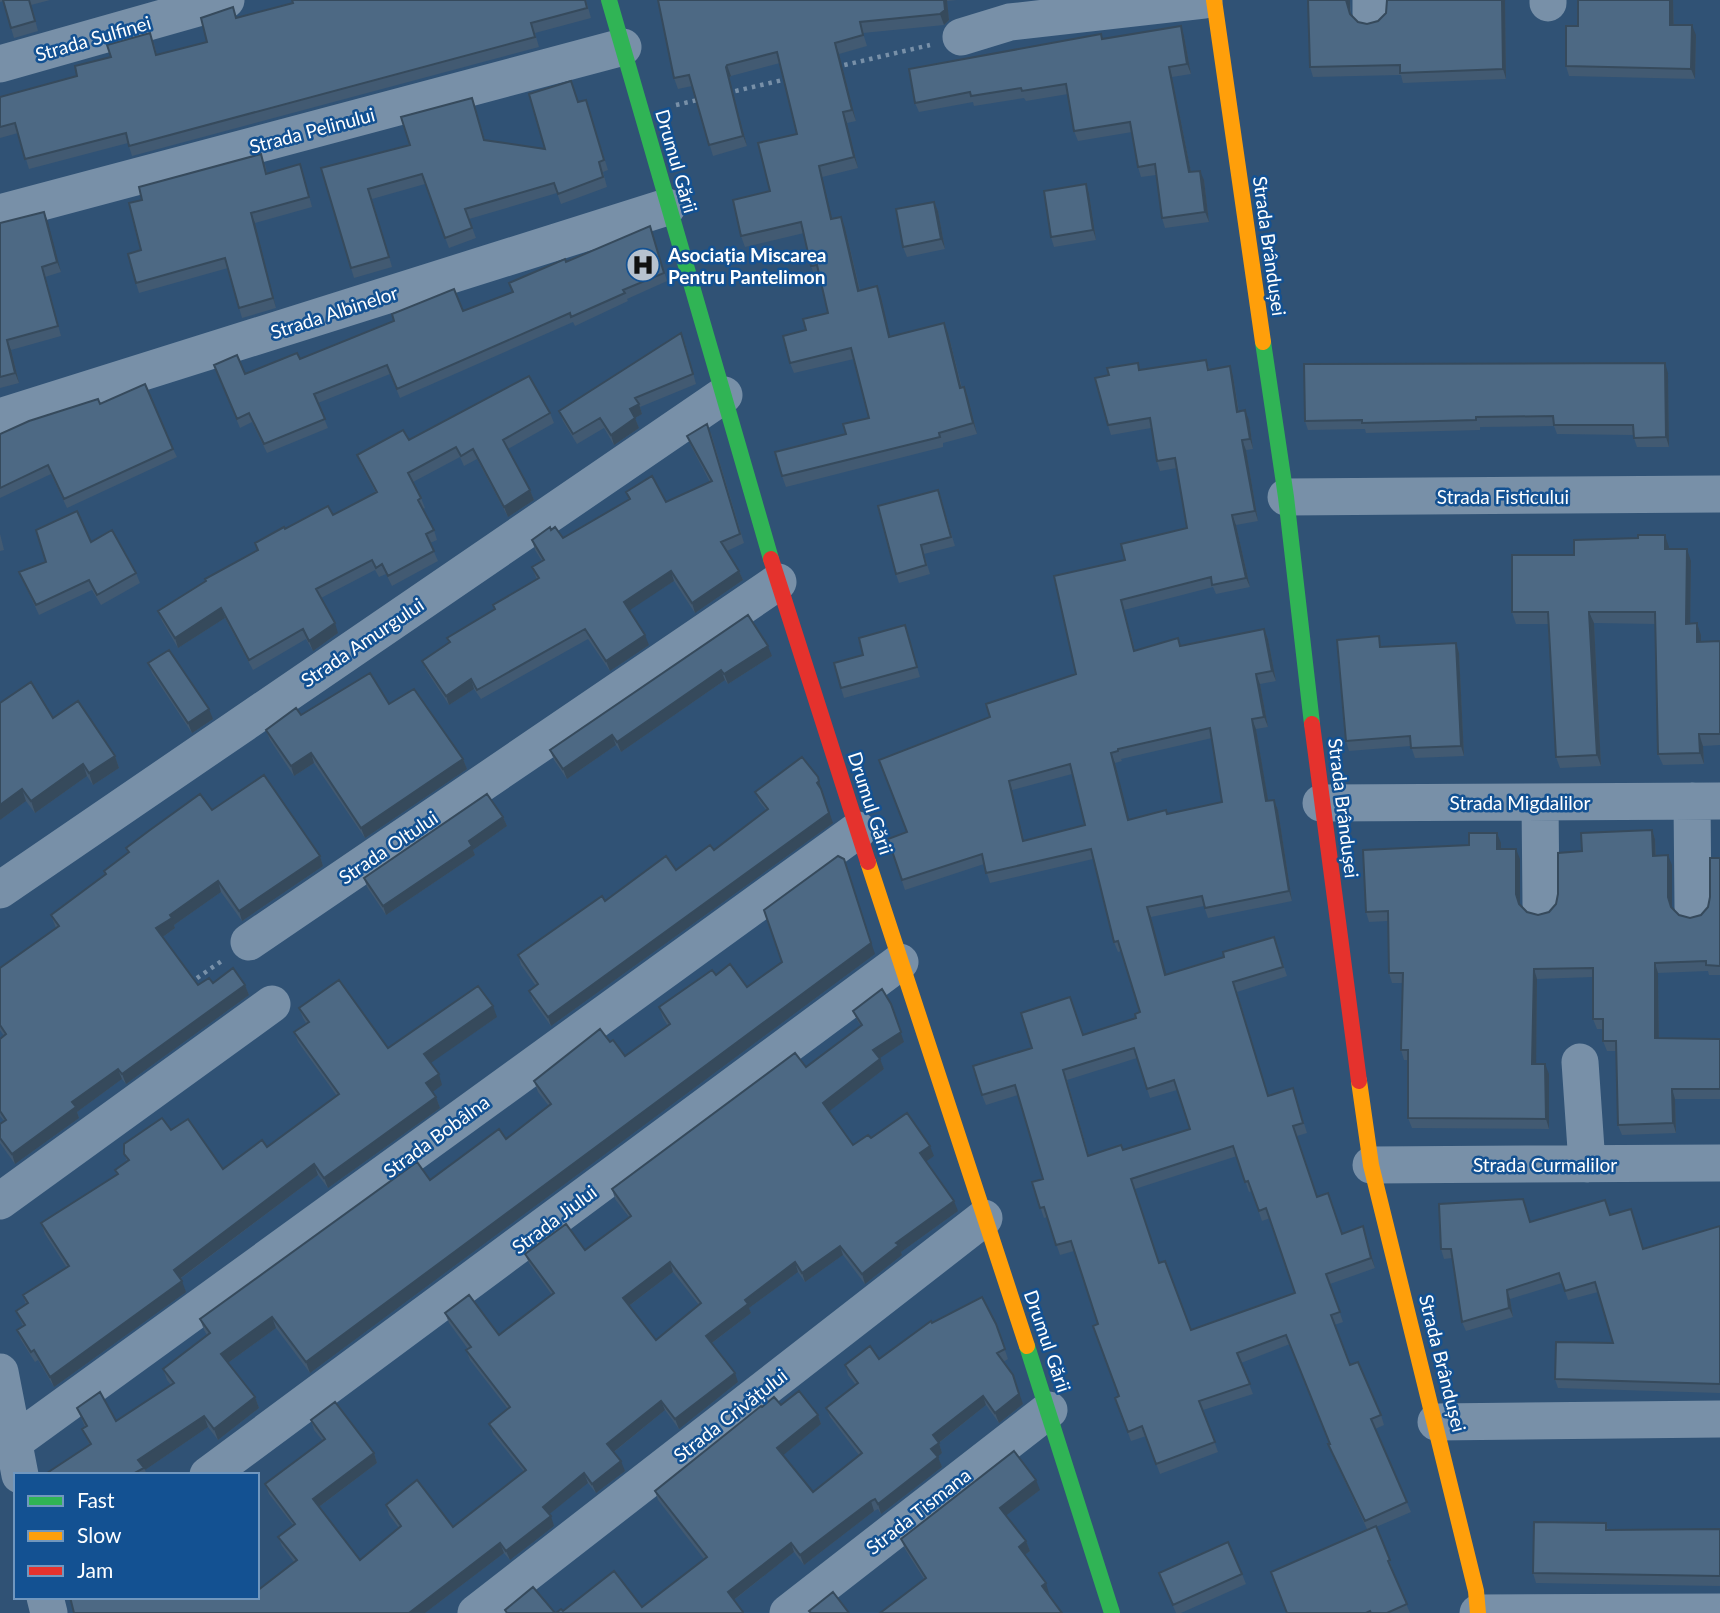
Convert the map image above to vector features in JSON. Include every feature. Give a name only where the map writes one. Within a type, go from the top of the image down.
[{"type":"street","name":"Strada Sulfinei","points":[[0,64],[226,0]]},
{"type":"street","name":"Drumul Gării","points":[[609,0],[778,582],[900,962],[1049,1410],[1112,1613]]},
{"type":"street","points":[[961,37],[1010,22],[1204,0]]},
{"type":"street","name":"Strada Brândușei","points":[[1214,0],[1286,497],[1321,803],[1371,1165],[1436,1422],[1476,1591],[1478,1613]]},
{"type":"street","name":"Strada Pelinului","points":[[0,213],[623,47]]},
{"type":"street","name":"Strada Albinelor","points":[[0,417],[667,207]]},
{"type":"street","name":"Strada Amurgului","points":[[0,890],[724,395]]},
{"type":"street","name":"Strada Fisticului","points":[[1286,497],[1720,494]]},
{"type":"street","name":"Strada Oltului","points":[[249,942],[778,582]]},
{"type":"street","points":[[1693,907],[1706,801]]},
{"type":"street","name":"Strada Migdalilor","points":[[1321,803],[1706,801]]},
{"type":"street","points":[[1539,802],[1541,904]]},
{"type":"street","name":"Strada Bobâlna","points":[[17,1458],[858,830]]},
{"type":"street","name":"Strada Jiului","points":[[211,1473],[900,962]]},
{"type":"street","points":[[0,1201],[272,1004]]},
{"type":"street","points":[[1580,1062],[1587,1164]]},
{"type":"street","name":"Strada Curmalilor","points":[[1371,1165],[1720,1163]]},
{"type":"street","name":"Strada Crivățului","points":[[476,1613],[984,1217]]},
{"type":"street","points":[[0,1372],[17,1458]]},
{"type":"street","name":"Strada Tismana","points":[[788,1613],[1049,1410]]},
{"type":"street","points":[[1436,1422],[1720,1419]]},
{"type":"street","points":[[1478,1613],[1720,1612]]},
{"type":"path","points":[[828,69],[961,37]]},
{"type":"path","points":[[721,94],[788,79]]},
{"type":"path","points":[[641,113],[708,98]]},
{"type":"path","points":[[181,990],[249,942]]},
{"type":"building","points":[[3,0],[29,0],[35,21],[11,28]]},
{"type":"building","points":[[292,0],[585,0],[587,8],[531,23],[535,37],[129,146],[126,133],[25,159],[15,123],[0,127],[0,97],[77,76],[75,66],[111,57],[107,45],[150,33],[156,55],[207,42],[201,18],[233,7],[236,18],[293,3]]},
{"type":"building","points":[[658,0],[944,0],[945,10],[940,14],[860,22],[863,35],[835,43],[852,110],[843,112],[854,157],[819,166],[831,219],[841,217],[858,291],[877,286],[889,337],[944,323],[960,388],[964,387],[973,423],[939,433],[940,437],[782,476],[775,452],[846,434],[843,424],[869,418],[851,348],[790,363],[783,336],[806,330],[803,319],[828,313],[817,265],[811,266],[801,222],[741,236],[733,200],[770,191],[758,143],[797,134],[777,52],[727,65],[743,136],[709,145],[689,75],[674,78]]},
{"type":"building","points":[[1308,0],[1346,0],[1350,14],[1358,22],[1367,24],[1378,21],[1386,13],[1387,0],[1502,0],[1503,69],[1400,73],[1400,65],[1310,67]]},
{"type":"building","points":[[1578,0],[1670,0],[1670,25],[1692,25],[1691,69],[1566,66],[1566,26],[1578,26]]},
{"type":"building","points":[[1181,26],[1187,64],[1169,67],[1189,172],[1200,171],[1205,212],[1162,218],[1155,164],[1138,167],[1130,122],[1074,131],[1066,84],[971,96],[970,92],[915,103],[909,69],[1101,34],[1102,39]]},
{"type":"building","points":[[571,81],[578,102],[586,100],[604,160],[599,162],[603,177],[558,194],[554,183],[465,209],[472,228],[445,238],[422,174],[368,189],[389,257],[351,268],[321,168],[410,145],[401,117],[472,98],[484,140],[545,149],[529,94]]},
{"type":"building","points":[[261,154],[266,174],[300,164],[309,197],[251,213],[273,298],[239,308],[225,258],[136,283],[128,254],[141,250],[129,203],[142,200],[139,187]]},
{"type":"building","points":[[1086,184],[1093,230],[1051,237],[1044,191]]},
{"type":"building","points":[[934,202],[941,239],[903,247],[896,209]]},
{"type":"building","points":[[44,212],[57,262],[42,267],[58,326],[7,340],[15,373],[0,377],[0,223]]},
{"type":"building","points":[[650,226],[664,273],[623,290],[625,293],[571,317],[570,313],[397,389],[387,365],[314,394],[325,419],[264,444],[249,413],[237,419],[214,365],[237,355],[245,374],[297,353],[300,359],[394,321],[392,314],[454,289],[463,311],[513,292],[509,283]]},
{"type":"building","points":[[681,333],[693,374],[635,398],[639,404],[630,409],[635,418],[611,435],[600,418],[573,434],[559,411]]},
{"type":"building","points":[[1206,360],[1208,370],[1230,366],[1237,412],[1245,410],[1250,439],[1242,440],[1255,511],[1232,515],[1246,578],[1212,585],[1211,577],[1121,600],[1134,651],[1178,638],[1180,646],[1264,629],[1272,671],[1256,674],[1264,717],[1252,719],[1266,801],[1274,800],[1289,891],[1205,908],[1202,896],[1147,907],[1165,975],[1224,957],[1223,952],[1274,937],[1283,967],[1233,982],[1268,1096],[1293,1088],[1303,1123],[1293,1126],[1317,1197],[1328,1193],[1342,1234],[1363,1226],[1371,1258],[1326,1274],[1340,1312],[1331,1315],[1350,1365],[1358,1362],[1381,1415],[1371,1419],[1407,1502],[1365,1521],[1328,1444],[1286,1335],[1237,1353],[1250,1384],[1199,1401],[1215,1442],[1156,1464],[1142,1426],[1128,1432],[1115,1398],[1119,1396],[1093,1326],[1098,1324],[1071,1241],[1056,1245],[1044,1207],[1040,1208],[1032,1182],[1043,1179],[1015,1085],[982,1095],[973,1066],[1032,1048],[1021,1013],[1070,997],[1083,1035],[1136,1018],[1135,1014],[1140,1012],[1118,941],[1114,942],[1091,849],[986,873],[982,854],[902,880],[888,839],[907,832],[879,760],[990,717],[986,704],[1076,674],[1054,576],[1125,560],[1121,544],[1187,528],[1175,458],[1157,461],[1150,418],[1108,425],[1095,378],[1109,375],[1107,368],[1138,363],[1139,370]],"holes":[[[1210,728],[1222,802],[1167,814],[1166,810],[1128,820],[1111,753],[1118,749]],[[1070,764],[1085,825],[1023,841],[1009,781]],[[1134,1048],[1147,1089],[1174,1080],[1190,1129],[1123,1150],[1121,1145],[1088,1156],[1063,1070]],[[1233,1146],[1245,1182],[1248,1181],[1259,1211],[1266,1208],[1295,1293],[1191,1330],[1165,1261],[1159,1263],[1131,1179]]]},
{"type":"building","points":[[1665,363],[1666,437],[1634,438],[1633,425],[1554,425],[1553,416],[1362,423],[1362,420],[1305,421],[1304,364]]},
{"type":"building","points":[[529,376],[550,413],[503,440],[530,490],[504,507],[473,449],[461,456],[456,447],[408,473],[421,498],[418,500],[434,530],[426,534],[434,551],[388,576],[382,564],[376,568],[372,560],[316,589],[335,623],[309,641],[303,629],[249,660],[221,608],[175,638],[158,611],[206,581],[205,579],[258,550],[255,543],[284,527],[285,529],[328,506],[333,515],[377,492],[357,455],[403,430],[409,440]]},
{"type":"building","points":[[145,384],[173,449],[64,499],[48,465],[0,488],[0,434],[29,421],[98,399],[100,404]]},
{"type":"building","points":[[707,424],[740,534],[721,542],[739,571],[692,603],[671,571],[624,602],[645,635],[606,661],[585,629],[477,690],[471,679],[446,696],[422,661],[450,642],[447,638],[495,609],[493,605],[539,578],[532,567],[544,560],[532,540],[550,527],[551,530],[555,527],[563,538],[630,499],[626,492],[652,476],[666,502],[712,481],[687,436]]},
{"type":"building","points":[[938,490],[951,537],[921,545],[926,565],[896,574],[878,506]]},
{"type":"building","points":[[77,511],[91,542],[112,530],[136,573],[97,595],[89,580],[36,605],[19,572],[46,562],[36,530]]},
{"type":"building","points":[[1638,535],[1665,535],[1665,549],[1687,549],[1686,624],[1697,623],[1697,642],[1720,641],[1720,734],[1699,734],[1700,753],[1658,754],[1655,612],[1589,612],[1597,755],[1556,757],[1548,612],[1512,612],[1512,555],[1574,555],[1574,540],[1638,538]]},
{"type":"building","points":[[748,615],[768,646],[724,674],[721,670],[617,742],[612,735],[563,769],[550,750]]},
{"type":"building","points":[[905,625],[917,667],[841,688],[834,663],[863,655],[859,638]]},
{"type":"building","points":[[1379,636],[1380,647],[1456,643],[1461,746],[1411,748],[1410,736],[1346,741],[1337,640]]},
{"type":"building","points":[[169,650],[209,709],[188,723],[148,663]]},
{"type":"building","points":[[370,673],[389,704],[414,689],[463,759],[361,828],[311,753],[291,766],[266,730],[296,708],[301,715]]},
{"type":"building","points":[[31,682],[53,718],[78,701],[115,756],[89,773],[83,764],[31,801],[22,789],[0,805],[0,703]]},
{"type":"building","points":[[802,757],[818,777],[817,783],[829,813],[548,1017],[529,991],[538,984],[518,955],[602,896],[605,901],[666,856],[676,870],[710,845],[714,850],[768,809],[755,792]]},
{"type":"building","points":[[264,775],[320,856],[239,911],[218,881],[156,928],[198,985],[209,978],[213,983],[233,968],[245,985],[122,1074],[118,1069],[72,1102],[76,1107],[12,1154],[0,1138],[0,1124],[6,1120],[0,1111],[0,1039],[6,1034],[0,1025],[0,968],[59,926],[51,915],[106,874],[104,871],[129,852],[126,848],[150,830],[200,794],[212,810]]},
{"type":"building","points":[[487,794],[503,817],[469,841],[472,846],[383,906],[364,878]]},
{"type":"building","points":[[1652,830],[1653,856],[1668,855],[1668,897],[1671,907],[1679,915],[1690,918],[1701,915],[1708,907],[1710,858],[1720,858],[1720,966],[1706,965],[1706,961],[1655,963],[1655,1038],[1720,1039],[1720,1089],[1672,1089],[1673,1123],[1618,1125],[1616,1041],[1603,1041],[1603,1019],[1593,1019],[1593,968],[1534,969],[1532,1064],[1545,1064],[1546,1119],[1408,1118],[1408,1050],[1401,1050],[1403,973],[1389,973],[1388,911],[1366,912],[1363,850],[1469,845],[1469,833],[1497,833],[1497,849],[1516,849],[1516,894],[1519,904],[1527,912],[1538,915],[1549,912],[1556,904],[1558,853],[1582,851],[1581,833]]},
{"type":"building","points":[[838,856],[844,859],[871,943],[306,1362],[272,1317],[221,1354],[255,1397],[214,1429],[204,1416],[138,1460],[144,1468],[135,1473],[47,1473],[91,1444],[82,1429],[87,1426],[77,1408],[100,1392],[116,1421],[174,1383],[163,1369],[210,1333],[200,1319],[417,1162],[430,1180],[499,1129],[506,1139],[551,1104],[534,1081],[600,1029],[625,1056],[670,1024],[659,1007],[712,970],[716,975],[730,964],[747,987],[782,962],[764,910]]},
{"type":"building","points":[[339,980],[388,1048],[478,986],[493,1006],[424,1054],[439,1074],[426,1083],[436,1097],[324,1178],[314,1164],[174,1270],[182,1281],[50,1377],[34,1350],[31,1352],[17,1330],[25,1325],[16,1311],[28,1303],[23,1295],[69,1266],[41,1223],[118,1174],[115,1170],[129,1160],[124,1154],[124,1144],[162,1118],[171,1130],[188,1119],[223,1169],[262,1140],[267,1147],[339,1094],[294,1032],[309,1022],[299,1008]]},
{"type":"building","points":[[882,989],[891,1004],[901,1032],[873,1050],[880,1059],[823,1103],[853,1145],[868,1135],[871,1138],[907,1113],[930,1146],[920,1153],[954,1201],[896,1243],[899,1245],[862,1274],[840,1246],[802,1273],[795,1262],[745,1300],[748,1304],[706,1336],[735,1373],[675,1419],[661,1401],[607,1444],[621,1461],[592,1484],[584,1473],[543,1507],[551,1516],[506,1551],[500,1543],[409,1613],[74,1613],[70,1599],[259,1599],[259,1589],[297,1560],[278,1537],[295,1524],[265,1484],[325,1439],[311,1420],[335,1402],[374,1453],[313,1499],[360,1560],[401,1526],[386,1505],[417,1480],[453,1527],[526,1470],[489,1424],[510,1407],[466,1350],[471,1347],[445,1313],[469,1295],[499,1335],[554,1293],[525,1254],[566,1224],[585,1250],[631,1216],[612,1189],[795,1053],[806,1067],[862,1025],[853,1011]],"holes":[[[670,1262],[701,1303],[656,1340],[623,1298]]]},
{"type":"building","points":[[1523,1199],[1530,1222],[1605,1200],[1610,1215],[1631,1209],[1643,1249],[1720,1226],[1720,1384],[1555,1379],[1556,1342],[1613,1343],[1595,1282],[1565,1291],[1559,1273],[1507,1290],[1509,1308],[1462,1322],[1451,1249],[1441,1249],[1439,1204]]},
{"type":"building","points":[[982,1297],[1005,1349],[997,1353],[1013,1375],[1019,1394],[995,1413],[983,1396],[933,1435],[939,1443],[931,1449],[938,1457],[878,1504],[875,1499],[871,1501],[800,1555],[791,1543],[728,1592],[743,1613],[556,1613],[561,1609],[563,1611],[614,1571],[642,1607],[707,1557],[655,1491],[774,1397],[781,1405],[799,1391],[818,1415],[777,1448],[813,1492],[862,1453],[826,1408],[858,1383],[845,1365],[870,1346],[879,1359],[931,1321],[932,1323]]},
{"type":"building","points":[[1014,1451],[1036,1480],[1000,1508],[1026,1541],[1019,1547],[1046,1583],[1042,1586],[1062,1613],[880,1613],[926,1578],[901,1539]]},
{"type":"building","points":[[1534,1522],[1606,1523],[1606,1530],[1720,1529],[1720,1576],[1533,1573]]},
{"type":"building","points":[[1376,1526],[1407,1604],[1387,1613],[1287,1613],[1271,1572]]},
{"type":"building","points":[[1228,1542],[1242,1574],[1173,1605],[1159,1573]]},
{"type":"building","points":[[533,1587],[555,1613],[507,1613],[505,1610]]},
{"type":"building","points":[[833,1592],[849,1613],[809,1611]]},
{"type":"traffic: fast","points":[[609,0],[771,559]]},
{"type":"traffic: fast","points":[[1263,342],[1286,497],[1312,724]]},
{"type":"traffic: fast","points":[[1027,1346],[1112,1613]]},
{"type":"traffic: slow","points":[[1214,0],[1263,342]]},
{"type":"traffic: slow","points":[[868,862],[1027,1346]]},
{"type":"traffic: slow","points":[[1359,1081],[1371,1165],[1476,1591],[1478,1613]]},
{"type":"traffic: jam","points":[[771,559],[868,862]]},
{"type":"traffic: jam","points":[[1312,724],[1359,1081]]},
{"type":"place","name":"Asociația Miscarea Pentru Pantelimon","points":[[643,265]]}]
